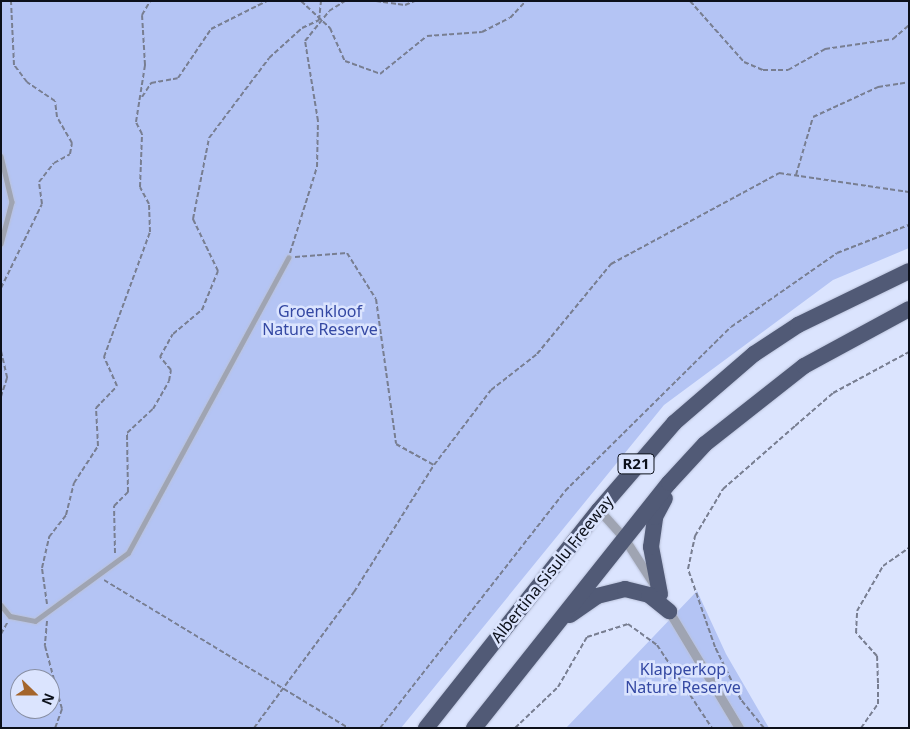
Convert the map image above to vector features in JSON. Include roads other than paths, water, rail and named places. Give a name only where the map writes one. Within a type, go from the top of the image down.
[{"type":"highway","name":"Albertina Sisulu Freeway","points":[[426,728],[598,510],[674,422],[754,354],[845,298],[909,271]]},
{"type":"highway","name":"R21","points":[[474,728],[624,538],[705,444],[804,366],[909,310]]},
{"type":"highway","points":[[660,594],[651,547],[655,517],[705,444]]},
{"type":"highway","points":[[557,622],[597,596],[624,589],[649,595],[669,611]]},
{"type":"street","points":[[598,510],[624,538],[660,594],[739,728]]},
{"type":"lane","points":[[1,156],[12,202],[1,244]]},
{"type":"lane","points":[[1,605],[10,616],[35,622],[116,565],[128,553],[288,258]]},
{"type":"park label","name":"Groenkloof Nature Reserve","points":[[320,320]]},
{"type":"park label","name":"Klapperkop Nature Reserve","points":[[683,678]]}]
